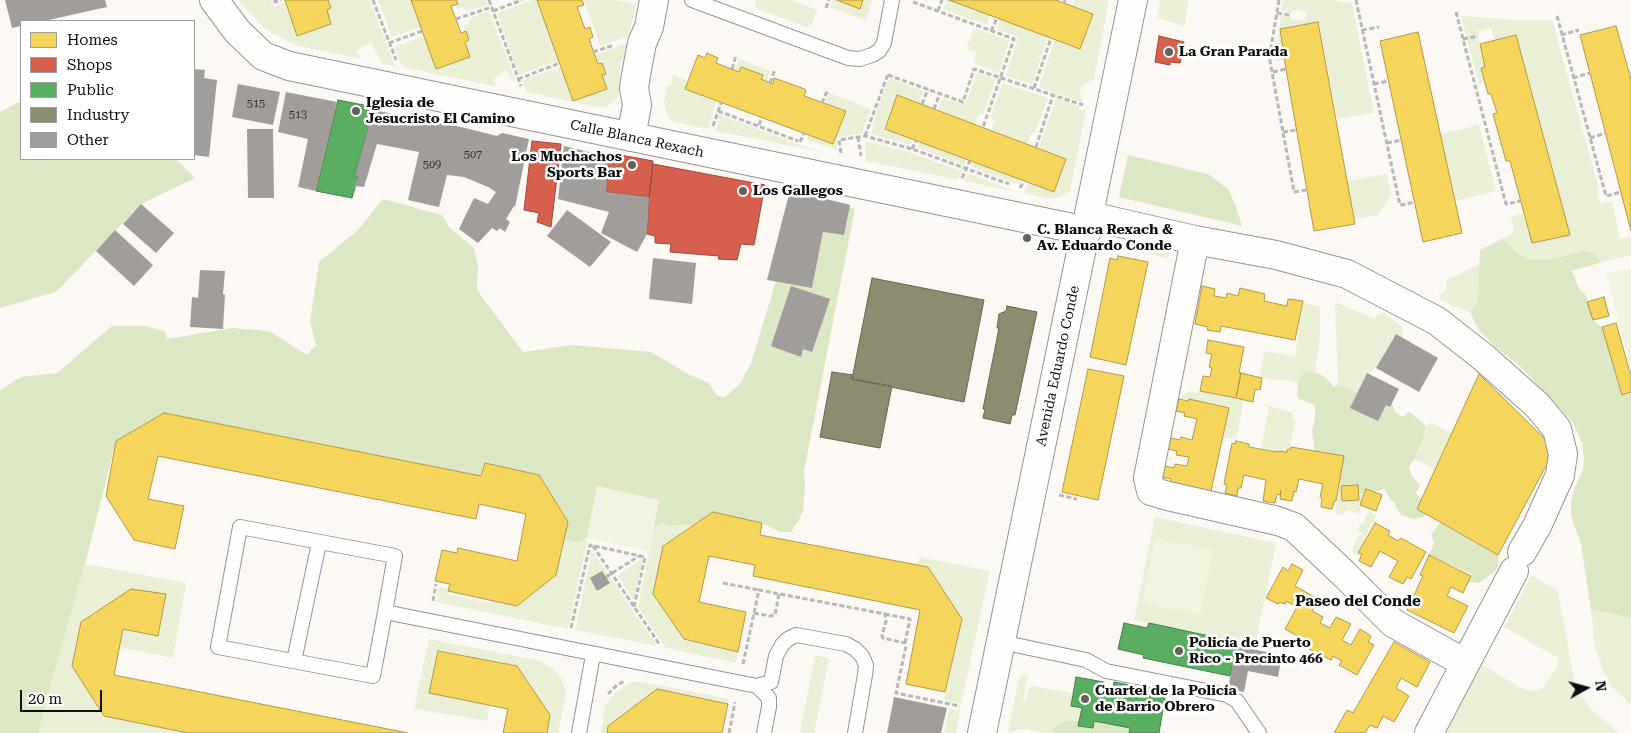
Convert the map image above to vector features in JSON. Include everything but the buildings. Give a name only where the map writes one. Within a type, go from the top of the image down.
[{"type":"street","name":"Calle Blanca Rexach","points":[[214,0],[236,31],[263,56],[289,66],[631,137],[1088,224],[1196,240],[1276,255],[1347,274],[1437,321],[1483,356],[1536,404],[1557,429],[1563,454],[1560,475],[1537,526],[1429,733]]},
{"type":"street","points":[[631,137],[637,105],[652,86],[657,67],[657,44],[649,27],[654,0]]},
{"type":"street","name":"Avenida Eduardo Conde","points":[[982,733],[1133,0]]},
{"type":"street","points":[[1196,240],[1148,478],[1151,491],[1278,521],[1294,527],[1393,623],[1465,663]]},
{"type":"lane","points":[[692,0],[848,58],[860,59],[872,56],[879,51],[884,43],[892,0]]},
{"type":"lane","points":[[240,527],[319,543],[395,556],[373,676],[218,646],[240,527]]},
{"type":"lane","points":[[294,661],[319,543]]},
{"type":"lane","points":[[385,612],[757,686],[771,682]]},
{"type":"lane","points":[[764,733],[776,656],[782,645],[796,634],[846,644],[862,656],[866,665],[855,733]]},
{"type":"lane","points":[[1000,642],[1086,660],[1106,671],[1227,695],[1237,701],[1259,733]]},
{"type":"lane","points":[[579,733],[593,654]]},
{"type":"lane","points":[[757,686],[769,698]]},
{"type":"path","points":[[275,0],[275,2],[281,0]]},
{"type":"path","points":[[373,0],[398,67]]},
{"type":"path","points":[[489,0],[522,91]]},
{"type":"path","points":[[456,19],[522,0]]},
{"type":"path","points":[[826,8],[829,0]]},
{"type":"path","points":[[908,0],[1014,39],[982,127]]},
{"type":"path","points":[[938,11],[942,0]]},
{"type":"path","points":[[1279,0],[1270,54],[1294,192],[1306,190]]},
{"type":"path","points":[[1356,0],[1400,205],[1415,202]]},
{"type":"path","points":[[1456,12],[1506,204],[1520,201]]},
{"type":"path","points":[[1277,13],[1290,15]]},
{"type":"path","points":[[1556,16],[1606,196],[1621,192]]},
{"type":"path","points":[[992,31],[997,18]]},
{"type":"path","points":[[1362,30],[1379,27]]},
{"type":"path","points":[[1561,35],[1579,30]]},
{"type":"path","points":[[389,43],[422,31]]},
{"type":"path","points":[[1463,39],[1478,36]]},
{"type":"path","points":[[1034,88],[1051,38]]},
{"type":"path","points":[[732,69],[736,54]]},
{"type":"path","points":[[518,79],[560,63]]},
{"type":"path","points":[[865,136],[890,67]]},
{"type":"path","points":[[770,82],[775,69]]},
{"type":"path","points":[[888,75],[963,102],[974,69],[1087,106]]},
{"type":"path","points":[[1273,72],[1286,69]]},
{"type":"path","points":[[1573,78],[1590,73]]},
{"type":"path","points":[[1374,84],[1388,81]]},
{"type":"path","points":[[822,102],[828,89]]},
{"type":"path","points":[[922,104],[928,89]]},
{"type":"path","points":[[934,109],[940,93]]},
{"type":"path","points":[[1036,147],[1053,95]]},
{"type":"path","points":[[712,130],[721,103]]},
{"type":"path","points":[[718,111],[806,144]]},
{"type":"path","points":[[759,125],[762,118]]},
{"type":"path","points":[[1283,132],[1296,130]]},
{"type":"path","points":[[800,142],[804,133]]},
{"type":"path","points":[[1590,138],[1606,133]]},
{"type":"path","points":[[833,151],[842,154],[839,140],[865,136],[912,150],[1020,189],[1024,181]]},
{"type":"path","points":[[858,137],[862,160]]},
{"type":"path","points":[[1387,143],[1401,140]]},
{"type":"path","points":[[912,150],[916,141]]},
{"type":"path","points":[[961,181],[970,161]]},
{"type":"path","points":[[1058,495],[1077,499]]},
{"type":"path","points":[[570,633],[590,545],[645,557],[634,607]]},
{"type":"path","points":[[593,546],[664,652]]},
{"type":"path","points":[[606,577],[640,556]]},
{"type":"path","points":[[723,583],[910,619],[896,693],[968,708]]},
{"type":"path","points":[[432,606],[436,584]]},
{"type":"path","points":[[742,668],[759,590]]},
{"type":"path","points":[[754,613],[775,615],[779,594]]},
{"type":"path","points":[[885,614],[886,621],[882,636],[905,643]]},
{"type":"path","points":[[606,697],[617,685],[630,680]]},
{"type":"path","points":[[729,733],[736,696]]},
{"type":"green space","points":[[238,0],[271,0],[274,7],[285,2],[298,36],[331,24],[327,10],[331,8],[328,0],[370,0],[395,66],[382,64],[371,42],[356,51],[361,59],[298,46],[266,30]]},
{"type":"green space","points":[[378,0],[411,0],[421,27],[392,37]]},
{"type":"green space","points":[[456,0],[486,0],[487,5],[466,12],[464,7],[457,9]]},
{"type":"green space","points":[[537,0],[559,60],[519,75],[497,13]]},
{"type":"green space","points":[[584,0],[614,0],[636,4],[629,36],[600,46]]},
{"type":"green space","points":[[756,0],[792,0],[817,10],[812,24],[806,27],[757,9],[755,7]]},
{"type":"green space","points":[[833,0],[859,8],[863,0],[872,0],[866,21],[830,7]]},
{"type":"green space","points":[[947,0],[990,15],[986,25],[943,9]]},
{"type":"green space","points":[[1074,0],[1109,0],[1094,79],[1079,88],[1081,102],[1039,87],[1055,39],[1080,49],[1093,14],[1072,6]]},
{"type":"green space","points":[[1160,0],[1189,0],[1184,26],[1157,18]]},
{"type":"green space","points":[[1283,0],[1333,0],[1352,3],[1374,113],[1337,119],[1319,22],[1280,29],[1284,60],[1275,61],[1281,15],[1290,16],[1291,19],[1305,20],[1306,12],[1292,10],[1291,13],[1281,11]]},
{"type":"green space","points":[[489,11],[515,79],[513,81],[506,70],[493,80],[498,87],[402,67],[394,47],[424,36],[436,69],[470,57],[465,42],[469,40],[463,25],[470,23],[469,18]]},
{"type":"green space","points":[[1461,16],[1552,20],[1599,189],[1597,191],[1600,204],[1612,201],[1620,239],[1631,236],[1631,255],[1602,262],[1594,253],[1584,251],[1553,259],[1528,259],[1517,253],[1508,242],[1502,239],[1514,232],[1511,217],[1523,213],[1532,243],[1570,234],[1516,35],[1495,41],[1491,28],[1477,31],[1485,67],[1481,68],[1485,82],[1479,84]]},
{"type":"green space","points":[[1001,19],[1048,37],[1032,84],[1006,76],[1018,37],[997,30]]},
{"type":"green space","points":[[974,28],[1009,41],[999,73],[973,63],[976,53],[969,50],[967,46]]},
{"type":"green space","points":[[628,43],[624,60],[621,60],[619,77],[623,78],[620,93],[615,101],[606,107],[602,108],[527,92],[522,80],[561,67],[573,101],[607,89],[602,75],[606,73],[602,63],[598,64],[595,55]]},
{"type":"green space","points":[[739,59],[771,71],[766,81],[761,79],[762,75],[741,67],[739,72],[734,70]]},
{"type":"green space","points":[[977,73],[996,79],[983,115],[979,114],[974,124],[937,110],[942,98],[965,105]]},
{"type":"green space","points":[[673,74],[688,81],[685,89],[716,101],[708,129],[674,122],[668,118],[664,103],[667,86],[671,86]]},
{"type":"green space","points":[[889,78],[924,91],[919,103],[897,95],[885,128],[912,139],[910,145],[871,134]]},
{"type":"green space","points":[[1003,83],[1048,98],[1035,133],[1032,132],[1028,144],[991,130],[994,120],[990,118]]},
{"type":"green space","points":[[829,93],[871,109],[862,133],[837,138],[837,150],[807,140],[809,135],[834,144],[845,111],[824,103]]},
{"type":"green space","points":[[1056,98],[1080,106],[1079,109],[1086,111],[1070,191],[1059,198],[1048,199],[1024,193],[1029,183],[1054,192],[1066,159],[1039,148]]},
{"type":"green space","points":[[20,102],[20,160],[177,160],[195,178],[141,204],[56,292],[0,308],[0,112]]},
{"type":"green space","points":[[720,115],[800,145],[823,152],[715,131]]},
{"type":"green space","points":[[1479,125],[1496,191],[1455,201],[1440,134]]},
{"type":"green space","points":[[865,141],[908,152],[962,171],[958,180],[866,161]]},
{"type":"green space","points":[[920,142],[966,160],[964,165],[918,148]]},
{"type":"green space","points":[[1128,155],[1208,174],[1228,189],[1242,226],[1119,197]]},
{"type":"green space","points":[[973,162],[1021,180],[1019,185],[971,167]]},
{"type":"green space","points":[[968,173],[1020,193],[964,181]]},
{"type":"green space","points":[[1387,174],[1391,194],[1378,215],[1354,219],[1347,181]]},
{"type":"green space","points":[[383,199],[442,215],[450,228],[474,248],[478,266],[477,290],[523,352],[572,345],[651,352],[690,375],[709,383],[717,396],[725,397],[740,384],[751,363],[776,281],[812,288],[823,232],[844,235],[849,207],[855,209],[804,471],[803,510],[791,532],[780,532],[762,523],[713,512],[693,525],[668,526],[664,523],[657,527],[654,525],[659,500],[597,487],[587,538],[571,542],[565,538],[568,522],[539,475],[485,463],[481,476],[164,413],[116,441],[39,733],[0,733],[0,390],[21,377],[57,373],[112,326],[145,326],[165,331],[167,339],[232,328],[269,331],[307,355],[316,345],[310,322],[319,262],[357,231]]},
{"type":"green space","points":[[1502,239],[1508,242],[1517,253],[1528,259],[1553,259],[1584,251],[1594,253],[1602,262],[1572,271],[1580,291],[1587,298],[1593,320],[1602,327],[1622,395],[1631,393],[1631,618],[1591,610],[1581,544],[1571,516],[1571,501],[1583,470],[1584,457],[1582,443],[1573,423],[1520,366],[1495,347],[1478,329],[1470,312],[1478,300],[1480,250]]},
{"type":"green space","points":[[1118,242],[1169,252],[1168,258],[1118,248]]},
{"type":"green space","points":[[1480,263],[1478,300],[1470,312],[1452,306],[1440,299],[1439,295],[1445,292],[1447,280]]},
{"type":"green space","points":[[1631,269],[1631,370],[1606,273]]},
{"type":"green space","points":[[1335,302],[1374,318],[1383,312],[1403,328],[1403,338],[1395,334],[1376,368],[1367,374],[1357,393],[1338,384]]},
{"type":"green space","points":[[1303,303],[1320,306],[1320,335],[1315,373],[1304,372],[1298,382],[1262,378],[1260,376],[1264,351],[1295,356]]},
{"type":"green space","points":[[1304,372],[1317,373],[1325,377],[1334,387],[1338,384],[1357,393],[1374,388],[1392,403],[1395,412],[1403,417],[1409,411],[1426,426],[1422,443],[1409,468],[1411,475],[1420,485],[1416,493],[1421,500],[1417,509],[1426,514],[1423,517],[1413,519],[1402,515],[1385,489],[1364,494],[1355,492],[1341,486],[1340,481],[1332,476],[1315,451],[1312,431],[1315,419],[1315,405],[1299,399],[1297,395],[1298,382]]},
{"type":"green space","points":[[1189,391],[1197,393],[1200,391],[1244,400],[1236,439],[1222,437],[1228,408],[1181,398],[1181,395],[1185,395]]},
{"type":"green space","points":[[1269,406],[1292,412],[1292,417],[1295,421],[1290,450],[1288,449],[1287,452],[1261,449]]},
{"type":"green space","points":[[1431,423],[1452,433],[1435,469],[1413,458],[1419,451],[1426,426]]},
{"type":"green space","points":[[1340,481],[1343,501],[1359,500],[1359,493],[1364,494],[1359,514],[1348,510],[1341,515],[1335,514]]},
{"type":"green space","points":[[598,486],[659,500],[648,551],[587,538]]},
{"type":"green space","points":[[1368,511],[1376,515],[1356,556],[1352,552],[1357,537],[1362,535],[1358,530],[1360,523],[1363,524]]},
{"type":"green space","points":[[1155,517],[1276,543],[1255,646],[1134,620]]},
{"type":"green space","points":[[664,523],[668,526],[693,525],[663,546],[653,594],[684,639],[738,652],[736,663],[666,648],[638,607],[654,525],[657,527]]},
{"type":"green space","points":[[1440,523],[1498,555],[1499,564],[1495,571],[1479,583],[1468,582],[1472,574],[1429,555],[1434,543],[1431,535]]},
{"type":"green space","points":[[565,538],[571,542],[588,539],[568,629],[436,602],[439,587],[450,589],[449,595],[489,603],[490,601],[517,606],[556,575]]},
{"type":"green space","points":[[1156,538],[1213,550],[1200,615],[1142,603]]},
{"type":"green space","points":[[592,550],[657,646],[575,630]]},
{"type":"green space","points":[[920,557],[990,571],[961,704],[944,700],[962,619],[917,565]]},
{"type":"green space","points":[[642,559],[634,601],[617,575]]},
{"type":"green space","points":[[85,564],[186,583],[173,658],[119,647],[123,629],[158,636],[166,595],[81,622],[72,666],[104,716],[188,733],[39,733],[43,712]]},
{"type":"green space","points":[[1532,575],[1558,591],[1576,690],[1591,709],[1619,733],[1446,733],[1482,665],[1521,688],[1533,691],[1543,688],[1558,666],[1558,658],[1504,627]]},
{"type":"green space","points":[[1591,610],[1631,618],[1631,705],[1612,687],[1604,673],[1595,647]]},
{"type":"green space","points":[[429,639],[536,660],[550,666],[562,679],[566,693],[558,733],[547,733],[550,715],[517,666],[438,651],[429,693],[490,706],[487,721],[414,709]]},
{"type":"green space","points":[[815,655],[829,658],[814,733],[800,733]]},
{"type":"green space","points":[[1022,675],[1028,675],[1023,701],[1026,701],[1029,688],[1032,686],[1073,693],[1071,706],[1082,708],[1079,721],[1065,721],[1055,726],[1050,733],[1041,733],[1028,729],[1015,730],[1008,733],[1019,678]]},
{"type":"green space","points":[[631,682],[643,682],[729,699],[728,704],[657,689],[608,726],[607,733],[601,733],[605,705],[615,693]]},
{"type":"green space","points":[[949,708],[960,711],[956,733],[944,733]]},
{"type":"green space","points":[[1065,721],[1079,721],[1078,726],[1092,728],[1094,721],[1130,728],[1129,733],[1050,733],[1055,726]]},
{"type":"place","name":"La Gran Parada","points":[[1169,52]]},
{"type":"place","name":"Iglesia de Jesucristo El Camino","points":[[356,111]]},
{"type":"place","name":"Los Muchachos Sports Bar","points":[[632,165]]},
{"type":"place","name":"Los Gallegos","points":[[743,191]]},
{"type":"place","name":"C. Blanca Rexach & Av. Eduardo Conde","points":[[1027,238]]},
{"type":"place","name":"Policía de Puerto Rico - Precinto 466","points":[[1179,651]]},
{"type":"place","name":"Cuartel de la Policía de Barrio Obrero","points":[[1085,699]]},
{"type":"district","name":"Paseo del Conde","points":[[1358,602]]}]
